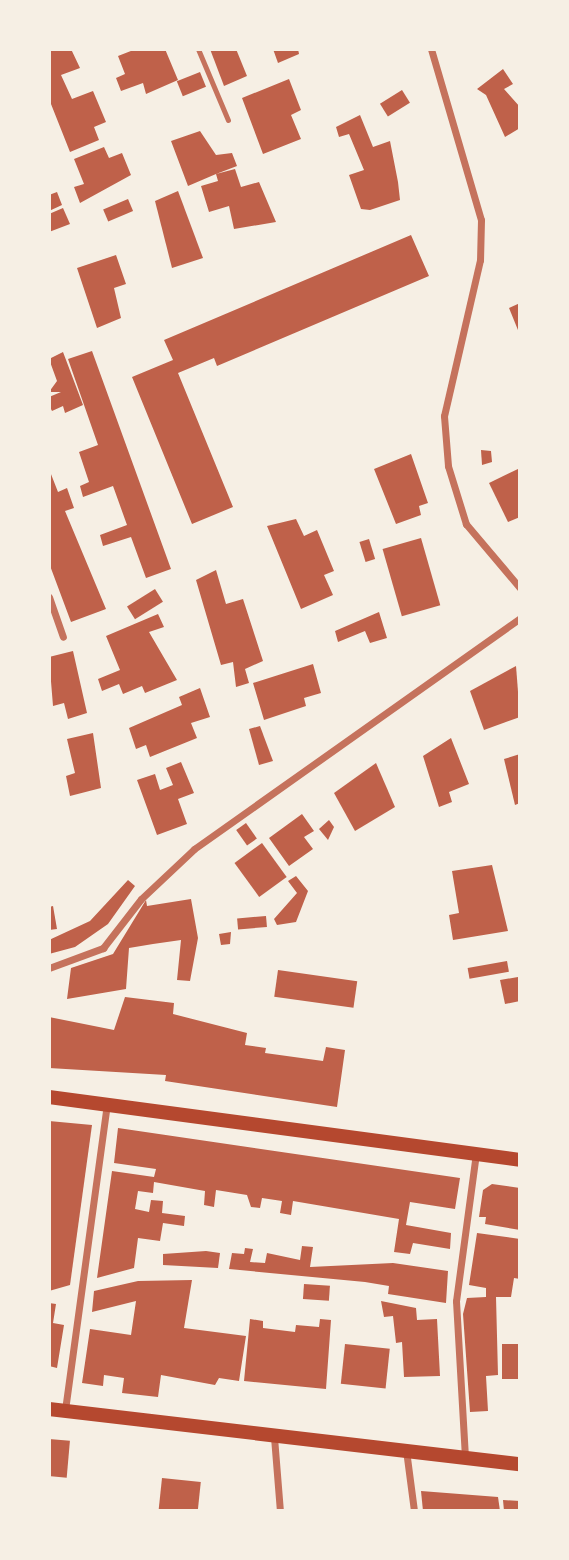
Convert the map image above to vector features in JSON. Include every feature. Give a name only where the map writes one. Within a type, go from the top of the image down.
[{"type":"main road","points":[[49,1097],[520,1160]]},
{"type":"main road","points":[[49,1409],[520,1464]]},
{"type":"street","points":[[431,49],[481,220],[480,260],[444,416],[448,466],[466,524],[520,588]]},
{"type":"street","points":[[49,597],[63,636]]},
{"type":"street","points":[[49,968],[103,948],[141,899],[194,849],[520,618]]},
{"type":"street","points":[[65,1411],[107,1104]]},
{"type":"street","points":[[466,1458],[456,1301],[476,1153]]},
{"type":"street","points":[[274,1437],[280,1511]]},
{"type":"street","points":[[406,1450],[414,1511]]},
{"type":"lane","points":[[198,49],[228,120]]},
{"type":"building","points":[[49,49],[71,49],[80,68],[61,75],[72,99],[93,91],[106,122],[94,127],[99,140],[70,152],[49,99]]},
{"type":"building","points":[[136,49],[165,49],[178,80],[146,94],[143,83],[121,91],[116,78],[125,74],[118,56]]},
{"type":"building","points":[[210,49],[236,49],[247,76],[224,86]]},
{"type":"building","points":[[273,49],[298,49],[299,54],[278,63]]},
{"type":"building","points":[[503,69],[513,84],[504,89],[520,107],[520,128],[505,137],[486,95],[477,89]]},
{"type":"building","points":[[200,72],[206,87],[183,96],[177,81]]},
{"type":"building","points":[[289,79],[301,110],[291,115],[301,139],[263,154],[242,98]]},
{"type":"building","points":[[402,90],[410,103],[388,116],[380,104]]},
{"type":"building","points":[[360,115],[373,147],[390,141],[400,200],[370,210],[361,209],[349,175],[364,170],[349,134],[339,137],[336,127]]},
{"type":"building","points":[[200,131],[216,155],[232,153],[237,166],[188,186],[171,141]]},
{"type":"building","points":[[104,147],[109,158],[122,153],[131,175],[80,203],[74,187],[84,184],[74,159]]},
{"type":"building","points":[[235,169],[241,187],[259,182],[276,222],[234,229],[229,206],[209,212],[201,186],[218,181],[216,174]]},
{"type":"building","points":[[178,191],[203,258],[172,268],[155,201]]},
{"type":"building","points":[[57,192],[62,205],[49,211],[49,195]]},
{"type":"building","points":[[128,199],[133,211],[108,222],[103,210]]},
{"type":"building","points":[[63,208],[70,224],[49,232],[49,214]]},
{"type":"building","points":[[411,235],[429,276],[217,366],[214,358],[178,373],[233,507],[192,524],[132,377],[173,360],[164,340]]},
{"type":"building","points":[[116,255],[126,284],[114,288],[121,318],[97,328],[77,268]]},
{"type":"building","points":[[520,303],[520,335],[509,308]]},
{"type":"building","points":[[92,351],[171,569],[146,578],[131,537],[103,546],[100,535],[127,525],[113,486],[83,497],[80,486],[89,482],[79,452],[98,445],[68,359]]},
{"type":"building","points":[[63,352],[83,405],[65,413],[63,406],[52,411],[49,405],[49,397],[61,392],[49,392],[57,381],[49,359]]},
{"type":"building","points":[[481,450],[491,451],[492,462],[482,465]]},
{"type":"building","points":[[411,454],[428,503],[419,506],[421,515],[396,524],[374,469]]},
{"type":"building","points":[[520,468],[520,517],[508,522],[489,483]]},
{"type":"building","points":[[49,469],[58,492],[67,488],[74,508],[65,511],[106,609],[71,622],[49,563]]},
{"type":"building","points":[[296,519],[304,536],[317,530],[334,571],[324,575],[333,595],[301,609],[267,526]]},
{"type":"building","points":[[421,538],[440,605],[402,616],[383,549]]},
{"type":"building","points":[[369,539],[375,559],[366,562],[359,542]]},
{"type":"building","points":[[216,570],[226,604],[243,599],[263,661],[245,669],[249,683],[236,687],[233,662],[221,665],[196,580]]},
{"type":"building","points":[[155,589],[163,602],[135,619],[127,606]]},
{"type":"building","points":[[379,612],[387,638],[370,643],[365,631],[338,642],[335,631]]},
{"type":"building","points":[[158,614],[164,627],[149,632],[177,680],[145,693],[142,686],[123,694],[119,684],[102,691],[98,679],[120,670],[106,636]]},
{"type":"building","points":[[73,651],[87,713],[68,719],[64,703],[53,706],[49,657]]},
{"type":"building","points":[[313,664],[321,693],[304,698],[306,706],[264,720],[253,683]]},
{"type":"building","points":[[516,666],[520,717],[484,730],[470,691]]},
{"type":"building","points":[[200,688],[210,717],[191,723],[197,738],[150,757],[146,745],[136,749],[129,728],[182,705],[179,697]]},
{"type":"building","points":[[260,726],[273,761],[259,765],[249,729]]},
{"type":"building","points":[[93,733],[101,788],[70,796],[66,776],[75,773],[67,739]]},
{"type":"building","points":[[451,738],[469,784],[449,792],[452,802],[439,807],[423,756]]},
{"type":"building","points":[[520,754],[520,803],[515,805],[504,759]]},
{"type":"building","points":[[181,762],[194,793],[178,799],[187,824],[157,835],[137,780],[155,774],[160,790],[173,785],[166,768]]},
{"type":"building","points":[[376,763],[395,807],[355,831],[334,793]]},
{"type":"building","points":[[302,814],[314,831],[304,837],[313,849],[289,866],[269,838]]},
{"type":"building","points":[[329,820],[334,827],[328,840],[319,829]]},
{"type":"building","points":[[246,823],[257,839],[247,845],[236,830]]},
{"type":"building","points":[[262,843],[287,877],[259,897],[234,863]]},
{"type":"building","points":[[492,865],[508,931],[453,940],[449,915],[459,913],[452,871]]},
{"type":"building","points":[[296,876],[308,891],[296,922],[277,925],[274,919],[297,893],[288,881]]},
{"type":"building","points":[[128,880],[135,886],[108,924],[75,947],[49,954],[49,940],[90,921]]},
{"type":"building","points":[[191,899],[198,938],[190,981],[177,980],[181,940],[153,944],[129,948],[126,989],[67,999],[71,968],[113,954],[146,900],[147,906]]},
{"type":"building","points":[[53,906],[57,929],[49,930],[49,907]]},
{"type":"building","points":[[266,916],[267,927],[238,929],[237,919]]},
{"type":"building","points":[[231,932],[230,944],[221,945],[219,934]]},
{"type":"building","points":[[507,961],[509,972],[470,979],[468,968]]},
{"type":"building","points":[[278,970],[357,981],[353,1008],[274,997]]},
{"type":"building","points":[[518,977],[520,1001],[505,1004],[500,980]]},
{"type":"building","points":[[125,997],[174,1003],[173,1014],[247,1033],[245,1045],[266,1048],[265,1053],[323,1061],[326,1047],[345,1050],[337,1107],[165,1081],[166,1075],[49,1068],[49,1017],[114,1030]]},
{"type":"building","points":[[49,1121],[92,1125],[70,1285],[49,1291]]},
{"type":"building","points":[[118,1128],[460,1178],[455,1209],[410,1202],[406,1225],[451,1233],[450,1249],[413,1243],[410,1254],[394,1252],[399,1219],[293,1201],[291,1215],[280,1213],[282,1201],[262,1198],[260,1208],[251,1207],[247,1195],[216,1190],[214,1207],[204,1205],[205,1191],[154,1182],[153,1193],[138,1191],[135,1209],[149,1212],[151,1200],[163,1201],[162,1213],[185,1216],[184,1226],[163,1223],[160,1241],[138,1238],[134,1268],[97,1278],[112,1171],[154,1177],[156,1169],[114,1163]]},
{"type":"building","points":[[492,1184],[520,1188],[520,1230],[485,1224],[486,1217],[479,1217],[483,1190]]},
{"type":"building","points":[[477,1233],[520,1239],[520,1279],[514,1278],[511,1297],[496,1297],[498,1375],[486,1376],[488,1411],[470,1412],[463,1314],[467,1298],[486,1297],[486,1288],[469,1285]]},
{"type":"building","points":[[302,1246],[313,1247],[310,1267],[393,1263],[448,1271],[446,1303],[388,1294],[389,1286],[365,1282],[229,1269],[232,1253],[244,1254],[245,1248],[253,1249],[250,1262],[265,1263],[267,1253],[300,1260]]},
{"type":"building","points":[[206,1251],[220,1253],[218,1268],[163,1265],[163,1254]]},
{"type":"building","points":[[192,1280],[184,1328],[246,1336],[239,1381],[219,1378],[215,1385],[161,1375],[158,1397],[122,1393],[124,1378],[104,1375],[103,1386],[82,1383],[90,1329],[131,1335],[136,1301],[92,1312],[94,1291],[138,1281]]},
{"type":"building","points":[[304,1284],[330,1286],[329,1301],[303,1299]]},
{"type":"building","points":[[381,1301],[416,1308],[417,1320],[437,1319],[440,1376],[404,1377],[402,1342],[396,1343],[393,1316],[384,1317]]},
{"type":"building","points":[[49,1303],[56,1304],[53,1323],[64,1325],[57,1368],[49,1366]]},
{"type":"building","points":[[250,1319],[263,1321],[263,1328],[295,1332],[296,1325],[319,1327],[320,1319],[331,1320],[326,1389],[244,1381]]},
{"type":"building","points":[[345,1344],[390,1349],[386,1388],[341,1384]]},
{"type":"building","points":[[502,1344],[520,1344],[520,1379],[502,1379]]},
{"type":"building","points":[[49,1439],[70,1441],[67,1478],[49,1476]]},
{"type":"building","points":[[162,1478],[201,1482],[198,1511],[159,1511]]},
{"type":"building","points":[[421,1491],[498,1497],[500,1511],[423,1511]]},
{"type":"building","points":[[503,1500],[520,1501],[520,1511],[504,1511]]}]
